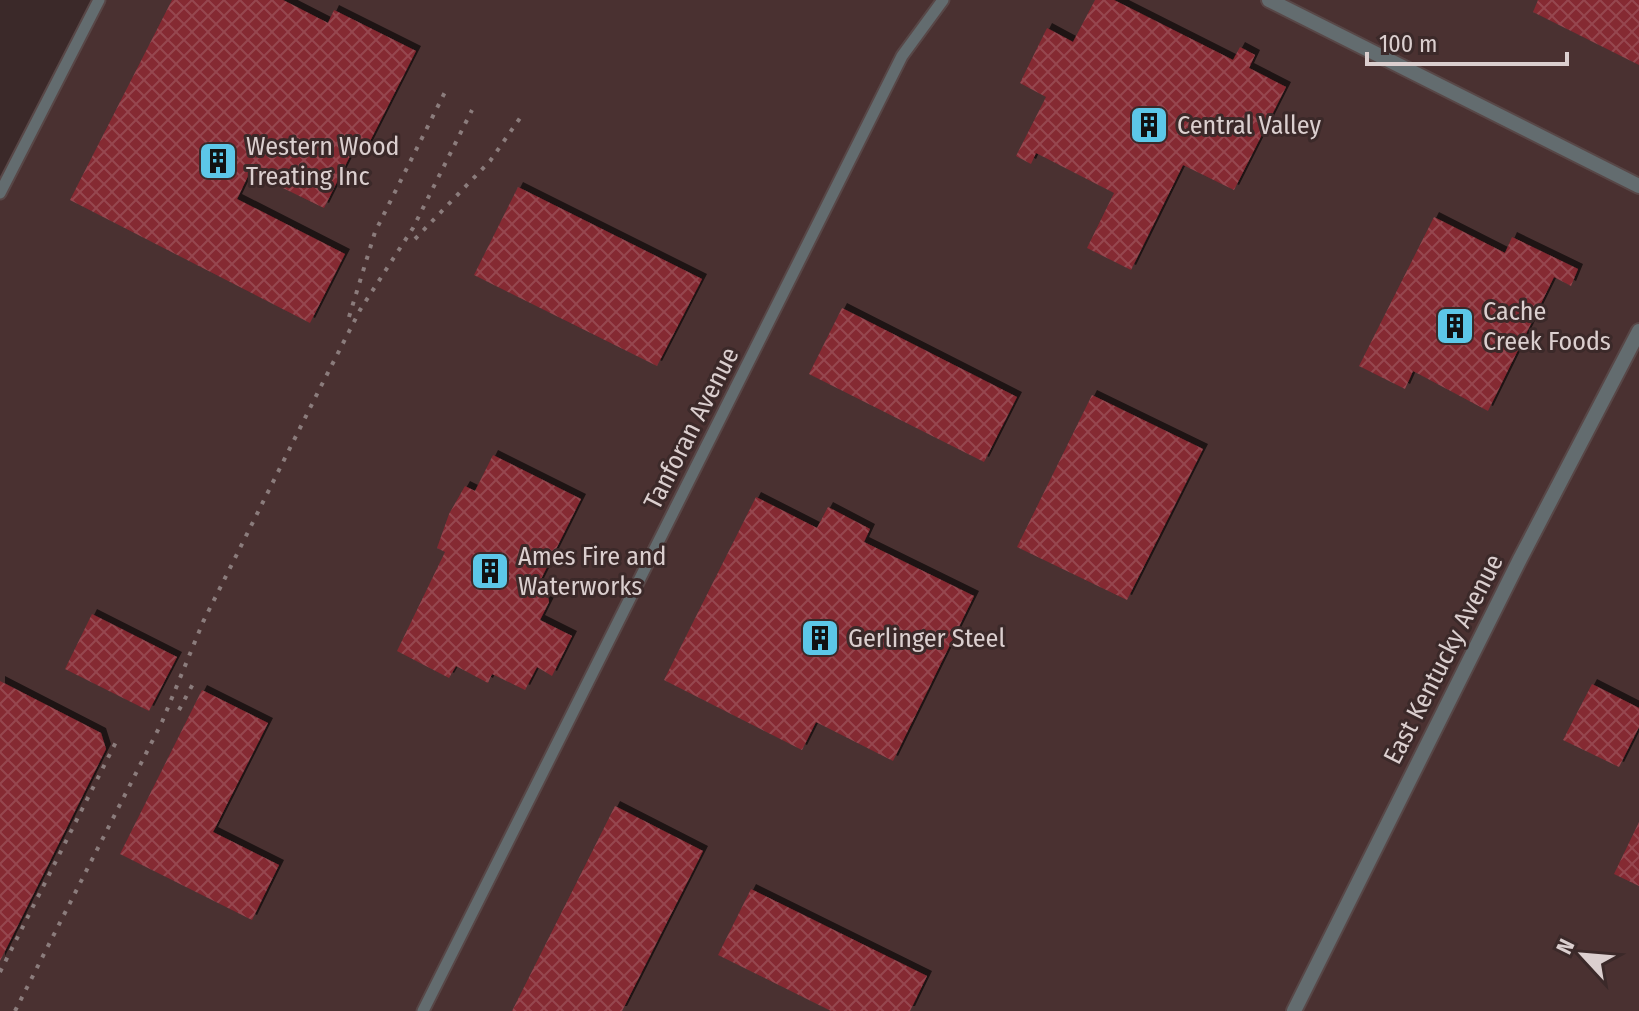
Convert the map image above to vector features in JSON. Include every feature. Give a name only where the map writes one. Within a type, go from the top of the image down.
[{"type":"street","points":[[0,193],[99,0]]},
{"type":"street","name":"Tanforan Avenue","points":[[423,1011],[902,56],[943,0]]},
{"type":"street","points":[[1269,0],[1639,186]]},
{"type":"street","name":"East Kentucky Avenue","points":[[1294,1011],[1520,559],[1639,331]]},
{"type":"shaded area","points":[[92,0],[1639,0],[1639,1011],[0,1011],[0,182]]},
{"type":"building","name":"Western Wood Treating Inc","points":[[172,0],[283,0],[328,23],[334,10],[416,51],[365,151],[355,146],[324,208],[250,172],[237,199],[345,254],[310,323],[70,200]]},
{"type":"building","name":"Central Valley","points":[[1095,0],[1114,0],[1233,60],[1240,47],[1255,55],[1249,68],[1286,87],[1234,190],[1183,165],[1131,270],[1087,248],[1114,193],[1036,153],[1031,164],[1016,156],[1046,97],[1020,83],[1047,28],[1073,42]]},
{"type":"building","points":[[1538,0],[1639,0],[1639,65],[1533,12]]},
{"type":"building","points":[[518,187],[702,279],[657,366],[474,275]]},
{"type":"building","name":"Cache Creek Foods","points":[[1434,217],[1505,253],[1512,237],[1578,269],[1571,286],[1554,277],[1488,411],[1413,371],[1405,389],[1359,366]]},
{"type":"building","points":[[842,308],[1017,397],[984,462],[809,374]]},
{"type":"building","points":[[1092,395],[1203,449],[1127,600],[1017,547]]},
{"type":"building","name":"Ames Fire and Waterworks","points":[[493,455],[581,499],[535,591],[548,597],[549,602],[540,620],[572,636],[552,676],[537,667],[525,690],[492,674],[488,683],[456,666],[449,678],[397,651],[445,552],[437,548],[449,514],[465,486],[475,491]]},
{"type":"building","name":"Gerlinger Steel","points":[[756,497],[817,528],[828,507],[870,529],[864,542],[974,596],[893,761],[816,722],[802,750],[664,680]]},
{"type":"building","points":[[92,614],[177,657],[149,711],[65,669]]},
{"type":"building","points":[[0,681],[101,733],[106,749],[0,961]]},
{"type":"building","points":[[1592,684],[1639,708],[1639,727],[1619,767],[1563,740]]},
{"type":"building","points":[[202,690],[268,723],[213,832],[279,865],[252,920],[120,854]]},
{"type":"building","points":[[615,806],[703,851],[622,1011],[512,1011]]},
{"type":"building","points":[[1639,822],[1639,886],[1614,874]]},
{"type":"building","points":[[751,889],[927,976],[910,1011],[831,1011],[718,955]]},
{"type":"railway","points":[[349,317],[375,232],[446,90]]},
{"type":"railway","points":[[15,1011],[162,722],[203,622],[315,398],[360,310],[413,228],[472,110]]},
{"type":"railway","points":[[415,239],[490,161],[520,118]]},
{"type":"railway","points":[[179,710],[195,680]]},
{"type":"railway","points":[[0,972],[116,742]]},
{"type":"place","name":"Central Valley","points":[[1149,125]]},
{"type":"place","name":"Western Wood Treating Inc","points":[[218,161]]},
{"type":"place","name":"Cache Creek Foods","points":[[1455,326]]},
{"type":"place","name":"Ames Fire and Waterworks","points":[[490,571]]},
{"type":"place","name":"Gerlinger Steel","points":[[820,638]]}]
